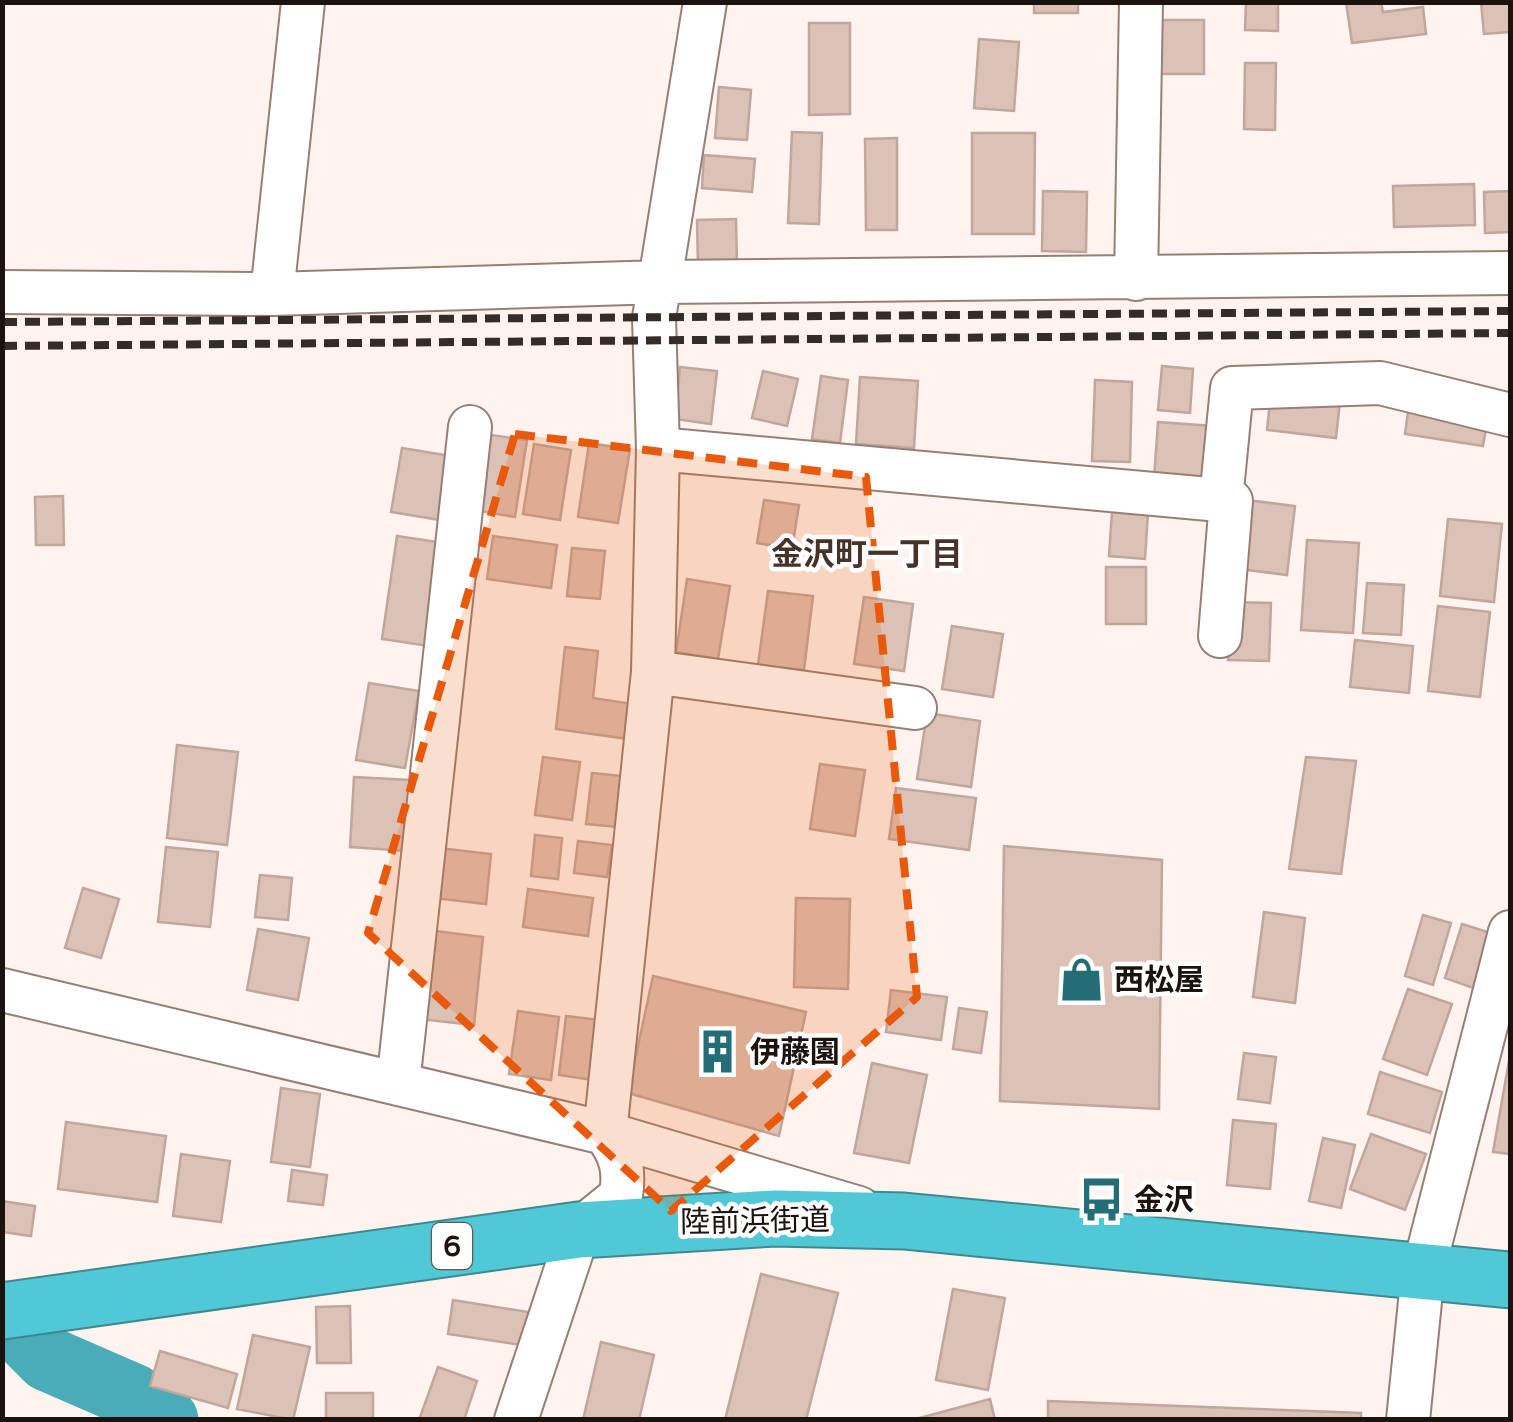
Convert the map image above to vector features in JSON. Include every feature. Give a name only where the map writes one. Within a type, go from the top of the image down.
[{"type":"highway","name":"陸前浜街道","points":[[2,1311],[579,1230],[775,1218],[904,1221],[1510,1280]]},
{"type":"street","points":[[272,294],[303,2]]},
{"type":"street","points":[[516,1420],[579,1230],[621,1196],[625,1174],[620,1154],[606,1133],[653,672],[658,449],[653,340],[705,2]]},
{"type":"street","points":[[1136,279],[1141,2]]},
{"type":"street","points":[[2,292],[272,294],[662,282],[1510,273]]},
{"type":"street","points":[[1221,500],[1232,388],[1380,384],[1510,415]]},
{"type":"street","points":[[398,1084],[470,427]]},
{"type":"street","points":[[658,449],[1231,501],[1220,636]]},
{"type":"street","points":[[653,672],[915,708]]},
{"type":"street","points":[[1408,1420],[1423,1272],[1510,932]]},
{"type":"street","points":[[2,990],[606,1133],[904,1221]]},
{"type":"highlighted area","points":[[515,434],[866,477],[917,997],[671,1211],[368,933]]},
{"type":"water","points":[[34,1339],[90,1373],[129,1386],[126,1402],[67,1382],[11,1342]]},
{"type":"building","points":[[1034,2],[1078,2],[1078,13],[1034,13]]},
{"type":"building","points":[[1246,2],[1278,2],[1278,31],[1245,30]]},
{"type":"building","points":[[1346,2],[1381,2],[1383,12],[1423,7],[1426,34],[1352,43]]},
{"type":"building","points":[[1481,2],[1510,2],[1510,32],[1484,34]]},
{"type":"building","points":[[1159,20],[1204,20],[1204,74],[1159,74]]},
{"type":"building","points":[[809,23],[850,23],[850,114],[809,115]]},
{"type":"building","points":[[979,39],[1019,42],[1014,111],[974,108]]},
{"type":"building","points":[[1245,63],[1276,63],[1275,130],[1244,129]]},
{"type":"building","points":[[719,87],[751,90],[747,140],[715,138]]},
{"type":"building","points":[[792,132],[822,133],[819,224],[788,223]]},
{"type":"building","points":[[972,133],[1035,133],[1034,234],[972,234]]},
{"type":"building","points":[[897,138],[897,230],[866,230],[865,139]]},
{"type":"building","points":[[704,155],[755,159],[752,192],[702,188]]},
{"type":"building","points":[[1474,184],[1475,225],[1394,227],[1393,186]]},
{"type":"building","points":[[1043,191],[1087,192],[1086,252],[1042,251]]},
{"type":"building","points":[[1510,191],[1510,232],[1485,233],[1484,192]]},
{"type":"building","points":[[736,219],[737,268],[698,268],[697,220]]},
{"type":"building","points":[[1162,366],[1193,369],[1190,413],[1158,410]]},
{"type":"building","points":[[680,367],[717,371],[711,424],[675,419]]},
{"type":"building","points":[[763,371],[798,379],[787,426],[752,418]]},
{"type":"building","points":[[821,376],[848,380],[840,443],[812,439]]},
{"type":"building","points":[[860,377],[918,381],[914,448],[856,444]]},
{"type":"building","points":[[1095,380],[1132,382],[1130,462],[1092,461]]},
{"type":"building","points":[[1271,392],[1340,401],[1336,438],[1267,430]]},
{"type":"building","points":[[1409,404],[1488,416],[1483,446],[1405,434]]},
{"type":"building","points":[[1158,422],[1213,426],[1209,483],[1154,479]]},
{"type":"building","points":[[491,435],[527,440],[515,517],[480,511]]},
{"type":"building","points":[[589,443],[630,449],[618,523],[578,517]]},
{"type":"building","points":[[534,444],[571,450],[560,520],[523,514]]},
{"type":"building","points":[[402,448],[457,457],[446,521],[391,512]]},
{"type":"building","points":[[63,496],[64,545],[36,545],[35,497]]},
{"type":"building","points":[[1113,496],[1149,499],[1145,559],[1109,556]]},
{"type":"building","points":[[1239,499],[1295,506],[1287,575],[1231,568]]},
{"type":"building","points":[[764,500],[799,505],[792,549],[757,543]]},
{"type":"building","points":[[1448,519],[1502,524],[1494,602],[1440,596]]},
{"type":"building","points":[[397,536],[451,544],[436,647],[382,639]]},
{"type":"building","points":[[493,536],[557,545],[551,588],[487,579]]},
{"type":"building","points":[[1307,540],[1359,543],[1353,633],[1301,630]]},
{"type":"building","points":[[572,548],[605,551],[600,599],[567,596]]},
{"type":"building","points":[[1106,567],[1146,567],[1146,624],[1106,624]]},
{"type":"building","points":[[687,579],[730,586],[718,659],[676,652]]},
{"type":"building","points":[[1367,583],[1404,585],[1401,635],[1363,633]]},
{"type":"building","points":[[768,591],[813,596],[804,670],[758,665]]},
{"type":"building","points":[[864,597],[913,604],[904,671],[854,664]]},
{"type":"building","points":[[1230,602],[1271,603],[1269,661],[1228,660]]},
{"type":"building","points":[[1438,606],[1490,612],[1480,697],[1428,691]]},
{"type":"building","points":[[952,626],[1003,634],[993,697],[942,689]]},
{"type":"building","points":[[1355,640],[1413,646],[1409,693],[1350,687]]},
{"type":"building","points":[[565,647],[598,651],[593,698],[632,704],[628,739],[556,729]]},
{"type":"building","points":[[369,683],[419,691],[405,768],[356,760]]},
{"type":"building","points":[[927,713],[980,721],[971,787],[917,779]]},
{"type":"building","points":[[177,745],[238,752],[227,845],[167,838]]},
{"type":"building","points":[[543,757],[580,762],[572,820],[535,815]]},
{"type":"building","points":[[1306,757],[1356,761],[1341,874],[1289,869]]},
{"type":"building","points":[[820,764],[865,770],[855,836],[810,829]]},
{"type":"building","points":[[592,773],[623,776],[618,827],[586,824]]},
{"type":"building","points":[[354,777],[410,780],[406,851],[350,847]]},
{"type":"building","points":[[896,788],[976,798],[969,850],[889,839]]},
{"type":"building","points":[[535,835],[562,838],[558,879],[531,876]]},
{"type":"building","points":[[578,841],[612,845],[607,877],[574,873]]},
{"type":"building","name":"西松屋","points":[[1004,846],[1162,860],[1159,1109],[1000,1101]]},
{"type":"building","points":[[166,847],[218,852],[210,927],[158,922]]},
{"type":"building","points":[[439,848],[491,854],[486,904],[434,898]]},
{"type":"building","points":[[260,875],[292,878],[288,920],[255,917]]},
{"type":"building","points":[[83,888],[119,899],[101,958],[65,948]]},
{"type":"building","points":[[528,889],[593,898],[588,936],[523,927]]},
{"type":"building","points":[[796,898],[850,899],[848,989],[794,987]]},
{"type":"building","points":[[1264,912],[1305,918],[1295,1003],[1253,997]]},
{"type":"building","points":[[1423,915],[1451,923],[1433,985],[1405,976]]},
{"type":"building","points":[[1462,924],[1491,933],[1473,988],[1445,978]]},
{"type":"building","points":[[258,929],[309,938],[298,1000],[247,990]]},
{"type":"building","points":[[428,930],[483,937],[474,1025],[419,1019]]},
{"type":"building","name":"伊藤園","points":[[653,976],[806,1012],[779,1136],[628,1093]]},
{"type":"building","points":[[1408,989],[1452,1004],[1427,1075],[1383,1059]]},
{"type":"building","points":[[891,990],[947,997],[941,1040],[886,1032]]},
{"type":"building","points":[[959,1008],[987,1012],[981,1053],[953,1049]]},
{"type":"building","points":[[518,1011],[559,1017],[551,1080],[509,1074]]},
{"type":"building","points":[[566,1016],[600,1020],[593,1080],[559,1075]]},
{"type":"building","points":[[1244,1053],[1276,1057],[1270,1103],[1238,1099]]},
{"type":"building","points":[[1510,1055],[1510,1154],[1493,1152]]},
{"type":"building","points":[[872,1063],[927,1075],[909,1163],[854,1153]]},
{"type":"building","points":[[1380,1072],[1442,1092],[1430,1133],[1368,1114]]},
{"type":"building","points":[[281,1088],[320,1094],[310,1167],[271,1162]]},
{"type":"building","points":[[1233,1120],[1276,1124],[1270,1189],[1227,1185]]},
{"type":"building","points":[[66,1122],[166,1136],[157,1202],[58,1189]]},
{"type":"building","points":[[1371,1134],[1426,1154],[1405,1210],[1350,1189]]},
{"type":"building","points":[[1323,1138],[1355,1145],[1341,1208],[1309,1201]]},
{"type":"building","points":[[181,1154],[230,1161],[221,1222],[173,1216]]},
{"type":"building","points":[[292,1170],[327,1175],[323,1205],[288,1201]]},
{"type":"building","points":[[2,1201],[35,1206],[31,1236],[2,1232]]},
{"type":"building","points":[[761,1274],[838,1293],[806,1420],[725,1420]]},
{"type":"building","points":[[953,1289],[1005,1298],[988,1390],[936,1380]]},
{"type":"building","points":[[453,1300],[534,1313],[528,1346],[448,1334]]},
{"type":"building","points":[[350,1306],[351,1363],[317,1363],[316,1307]]},
{"type":"building","points":[[253,1335],[310,1347],[293,1420],[237,1409]]},
{"type":"building","points":[[601,1342],[654,1355],[639,1420],[583,1420]]},
{"type":"building","points":[[160,1351],[237,1374],[228,1408],[150,1386]]},
{"type":"building","points":[[438,1367],[477,1381],[464,1420],[419,1420]]},
{"type":"building","points":[[326,1393],[373,1393],[373,1420],[326,1420]]},
{"type":"building","points":[[990,1399],[995,1420],[912,1420]]},
{"type":"building","points":[[1048,1401],[1361,1413],[1361,1420],[1048,1420]]},
{"type":"waterway","points":[[2,1313],[48,1359],[133,1396],[166,1420]]},
{"type":"railway","points":[[2,322],[1510,311]]},
{"type":"railway","points":[[2,346],[1510,333]]},
{"type":"place","name":"西松屋","points":[[1081,980]]},
{"type":"place","name":"伊藤園","points":[[717,1052]]},
{"type":"place","name":"金沢","points":[[1101,1200]]},
{"type":"district","name":"金沢町一丁目","points":[[867,554]]}]
